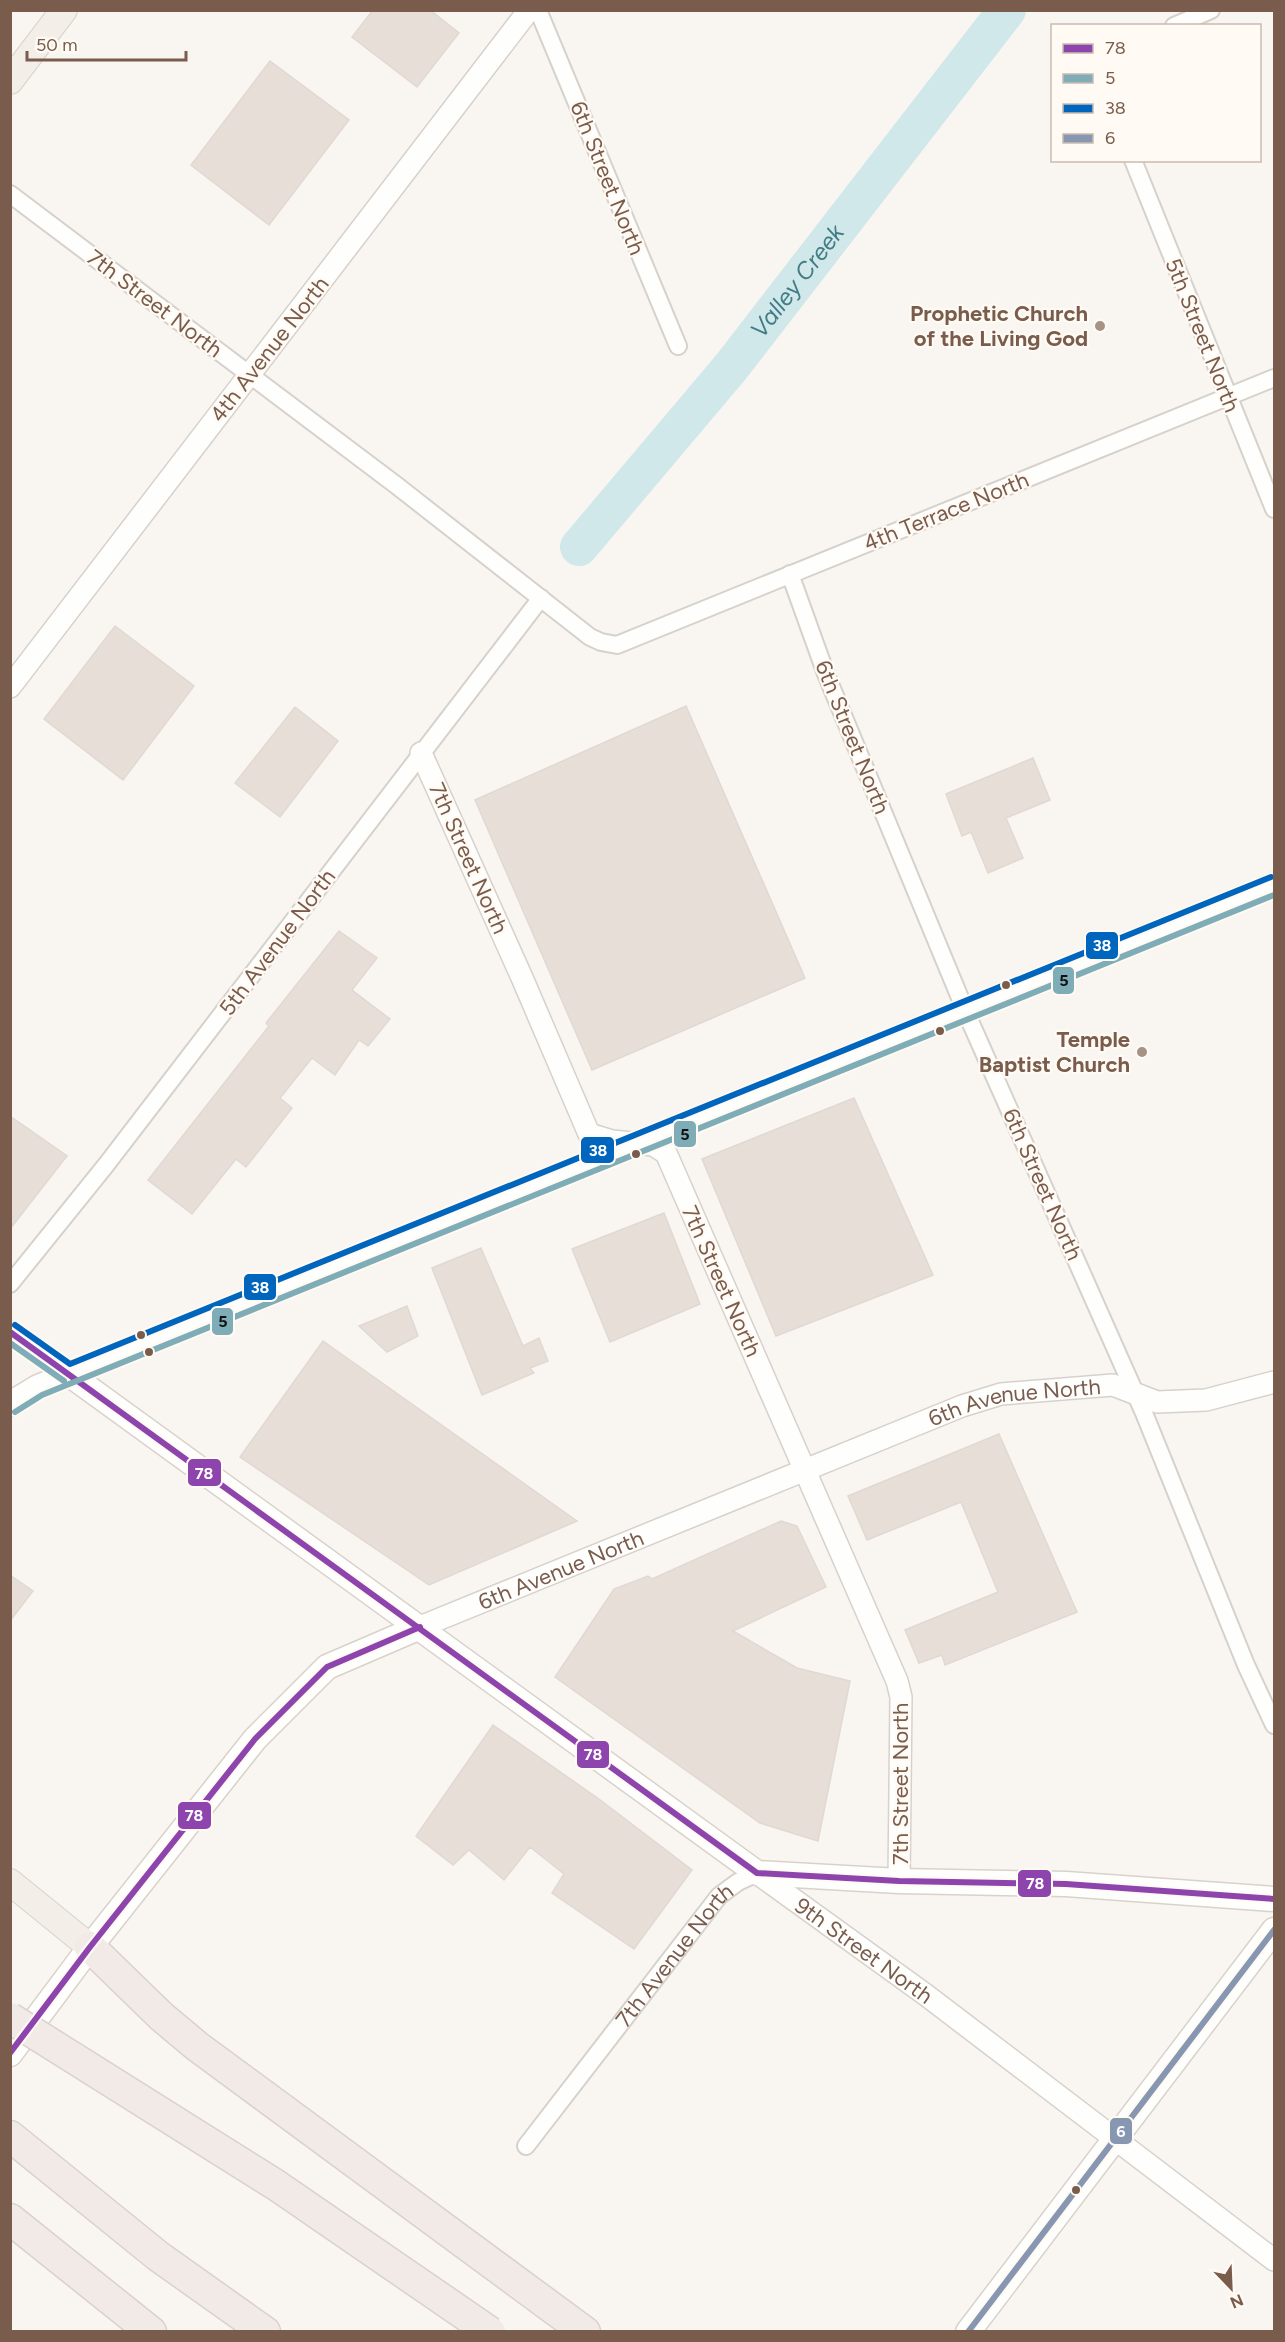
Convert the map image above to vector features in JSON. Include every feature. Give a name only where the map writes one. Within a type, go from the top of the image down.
[{"type":"highway","points":[[90,1947],[162,2017],[198,2047],[585,2331]]},
{"type":"highway","points":[[10,2018],[276,2185],[490,2331]]},
{"type":"highway","points":[[10,2136],[158,2256],[265,2331]]},
{"type":"highway","points":[[10,2219],[151,2331]]},
{"type":"main road","points":[[10,81],[64,10]]},
{"type":"main road","points":[[10,1404],[36,1388],[69,1374],[1275,885]]},
{"type":"main road","name":"9th Street North","points":[[69,1374],[758,1873]]},
{"type":"main road","name":"6th Avenue North","points":[[10,2054],[90,1947],[255,1739],[327,1667],[420,1627]]},
{"type":"main road","name":"7th Avenue North","points":[[758,1873],[899,1881],[1066,1884],[1275,1899]]},
{"type":"main road","points":[[10,1882],[90,1947]]},
{"type":"main road","points":[[968,2331],[1275,1930]]},
{"type":"street","name":"4th Avenue North","points":[[10,687],[528,10]]},
{"type":"street","name":"6th Street North","points":[[538,10],[678,346]]},
{"type":"street","points":[[1179,24],[1211,10]]},
{"type":"street","name":"5th Street North","points":[[1134,162],[1275,508]]},
{"type":"street","name":"7th Street North","points":[[10,194],[396,485],[591,636],[601,642],[617,645]]},
{"type":"street","name":"4th Terrace North","points":[[617,645],[1275,378]]},
{"type":"street","name":"6th Street North","points":[[790,574],[826,674],[965,1011],[1134,1393],[1246,1665],[1275,1725]]},
{"type":"street","name":"5th Avenue North","points":[[10,1284],[106,1165],[541,598]]},
{"type":"street","name":"7th Street North","points":[[421,753],[589,1134],[612,1141],[653,1145],[666,1153],[897,1681],[901,1697],[899,1881]]},
{"type":"street","name":"9th Street North","points":[[10,1332],[69,1374]]},
{"type":"street","name":"6th Avenue North","points":[[420,1627],[962,1406],[1001,1394],[1113,1385],[1156,1402],[1206,1400],[1275,1382]]},
{"type":"street","name":"9th Street North","points":[[758,1873],[926,1995],[1275,2260]]},
{"type":"street","name":"7th Avenue North","points":[[526,2146],[719,1896],[738,1882],[758,1873]]},
{"type":"building","points":[[373,10],[430,10],[459,33],[417,87],[352,37]]},
{"type":"building","points":[[270,61],[349,120],[269,225],[191,165]]},
{"type":"building","points":[[115,626],[194,686],[123,780],[44,719]]},
{"type":"building","points":[[686,706],[805,978],[592,1070],[475,800]]},
{"type":"building","points":[[295,707],[338,741],[280,817],[235,783]]},
{"type":"building","points":[[1033,758],[1050,800],[1006,818],[1023,858],[988,873],[971,832],[962,836],[946,794]]},
{"type":"building","points":[[339,931],[377,958],[352,990],[390,1019],[368,1046],[359,1040],[335,1075],[312,1058],[280,1098],[292,1108],[246,1167],[236,1159],[192,1214],[148,1180],[269,1026],[266,1023]]},
{"type":"building","points":[[854,1098],[933,1275],[776,1336],[702,1159]]},
{"type":"building","points":[[10,1116],[67,1156],[10,1229]]},
{"type":"building","points":[[664,1213],[700,1304],[610,1342],[572,1249]]},
{"type":"building","points":[[481,1248],[523,1346],[539,1338],[548,1361],[530,1368],[534,1373],[482,1395],[432,1268]]},
{"type":"building","points":[[407,1306],[418,1336],[387,1352],[359,1326]]},
{"type":"building","points":[[323,1341],[577,1521],[429,1585],[240,1457]]},
{"type":"building","points":[[999,1434],[1077,1612],[945,1665],[942,1655],[919,1663],[905,1630],[998,1592],[961,1502],[867,1540],[848,1496]]},
{"type":"building","points":[[781,1521],[797,1526],[826,1587],[733,1631],[797,1668],[850,1681],[818,1841],[760,1823],[555,1677],[614,1589],[648,1576],[652,1579]]},
{"type":"building","points":[[10,1575],[33,1591],[10,1621]]},
{"type":"building","points":[[493,1725],[599,1799],[692,1870],[634,1949],[552,1893],[564,1874],[530,1847],[504,1880],[469,1850],[453,1865],[416,1836]]},
{"type":"waterway","name":"Valley Creek","points":[[579,547],[731,367],[1007,10]]},
{"type":"transit line","name":"38","points":[[15,1325],[70,1364],[1271,877]]},
{"type":"transit line","name":"5","points":[[15,1412],[42,1395],[1274,895]]},
{"type":"transit line","name":"78","points":[[10,1332],[757,1873],[899,1881],[1066,1884],[1274,1899]]},
{"type":"transit line","name":"5","points":[[10,1343],[64,1381]]},
{"type":"transit line","name":"78","points":[[10,2053],[90,1947],[255,1739],[327,1667],[420,1627]]},
{"type":"transit line","name":"6","points":[[968,2332],[1274,1930]]},
{"type":"place","name":"Prophetic Church of the Living God","points":[[1100,326]]},
{"type":"place","name":"Temple Baptist Church","points":[[1142,1052]]}]
